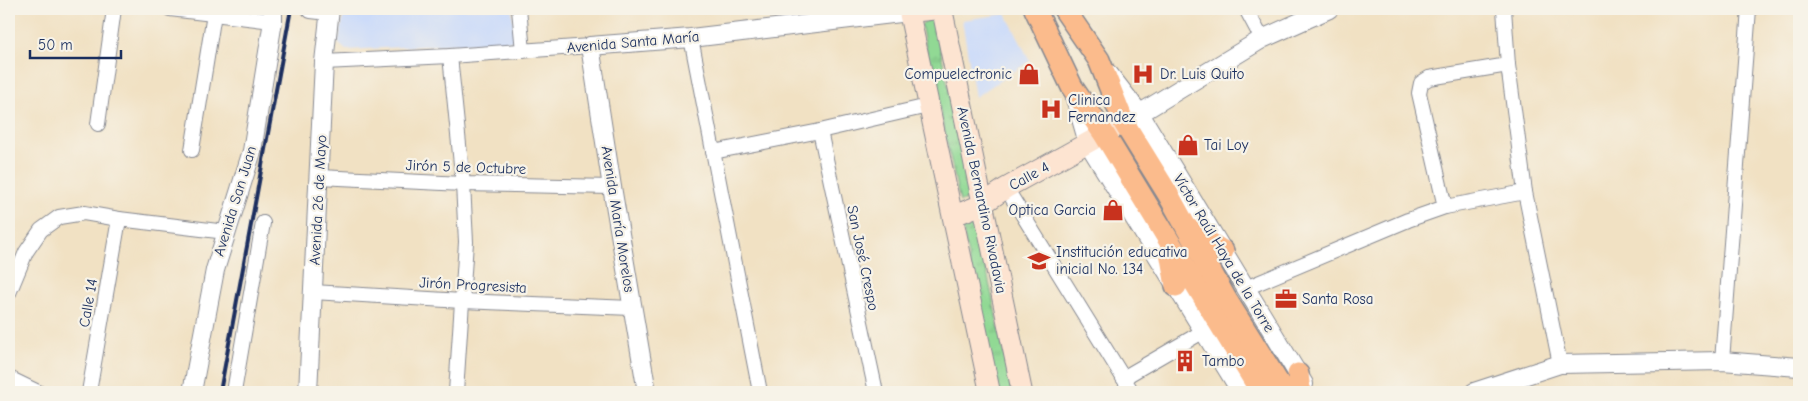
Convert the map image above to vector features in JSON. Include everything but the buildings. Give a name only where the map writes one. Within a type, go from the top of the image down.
[{"type":"main road","name":"Avenida Santa María","points":[[909,12],[941,9]]},
{"type":"main road","name":"Avenida Bernardino Rivadavia","points":[[941,9],[1022,392]]},
{"type":"main road","points":[[1035,9],[1096,138],[1168,239],[1261,392]]},
{"type":"main road","points":[[1064,9],[1099,60],[1132,119],[1185,226],[1226,299],[1284,392]]},
{"type":"main road","points":[[909,12],[990,392]]},
{"type":"main road","name":"Calle 4","points":[[953,216],[983,204],[1006,188],[1132,119]]},
{"type":"main road","points":[[1185,226],[1223,251]]},
{"type":"main road","points":[[1168,239],[1176,286]]},
{"type":"street","points":[[98,124],[114,9]]},
{"type":"street","points":[[170,9],[214,14],[273,15]]},
{"type":"street","points":[[311,9],[330,10]]},
{"type":"street","points":[[519,9],[523,51]]},
{"type":"street","points":[[1078,9],[1099,60]]},
{"type":"street","points":[[1246,9],[1262,39]]},
{"type":"street","points":[[1132,119],[1262,39],[1330,9]]},
{"type":"street","points":[[1504,9],[1508,65],[1525,192],[1560,364]]},
{"type":"street","points":[[1722,361],[1749,9]]},
{"type":"street","name":"Avenida 26 de Mayo","points":[[308,392],[321,293],[319,177],[324,62],[330,10]]},
{"type":"street","name":"Avenida Santa María","points":[[324,62],[450,56],[691,38],[909,12]]},
{"type":"street","points":[[192,150],[214,14]]},
{"type":"street","name":"Avenida San Juan","points":[[192,392],[215,270],[252,151],[273,15]]},
{"type":"street","points":[[691,38],[760,392]]},
{"type":"street","name":"Avenida María Morelos","points":[[590,46],[646,392]]},
{"type":"street","points":[[450,56],[464,184],[466,242],[456,392]]},
{"type":"street","points":[[1445,207],[1419,93],[1421,83],[1430,78],[1508,65]]},
{"type":"street","points":[[713,152],[820,131],[928,106]]},
{"type":"street","name":"Víctor Raúl Haya de la Torre","points":[[1132,119],[1223,251],[1299,383],[1309,392]]},
{"type":"street","name":"San José Crespo","points":[[820,131],[876,392]]},
{"type":"street","points":[[1096,138],[1176,286],[1241,392]]},
{"type":"street","name":"Jirón 5 de Octubre","points":[[319,177],[464,184],[612,187]]},
{"type":"street","points":[[1006,188],[1132,392]]},
{"type":"street","points":[[1246,288],[1346,245],[1445,207],[1525,192]]},
{"type":"street","points":[[9,293],[26,252],[41,230],[59,217],[84,213],[226,232]]},
{"type":"street","name":"Calle 14","points":[[89,392],[119,219]]},
{"type":"street","points":[[234,392],[263,223]]},
{"type":"street","name":"Jirón Progresista","points":[[321,293],[632,308]]},
{"type":"street","points":[[1123,378],[1204,331]]},
{"type":"street","points":[[1474,392],[1560,364],[1722,361],[1799,368]]},
{"type":"street","points":[[9,378],[38,392]]},
{"type":"shaded area","points":[[345,9],[512,9],[515,41],[346,50],[338,43]]},
{"type":"shaded area","points":[[768,9],[847,9],[773,18]]},
{"type":"shaded area","points":[[1006,14],[1030,61],[975,97],[962,20]]},
{"type":"green space","points":[[934,20],[972,197],[960,202],[921,25],[925,21]]},
{"type":"green space","points":[[974,217],[976,219],[1012,392],[996,392],[961,222]]},
{"type":"railway","points":[[220,392],[291,9]]},
{"type":"place","name":"Compuelectronic","points":[[1029,74]]},
{"type":"place","name":"Dr. Luis Quito","points":[[1143,74]]},
{"type":"place","name":"Clinica Fernandez","points":[[1051,109]]},
{"type":"place","name":"Tai Loy","points":[[1188,145]]},
{"type":"place","name":"Optica Garcia","points":[[1113,210]]},
{"type":"place","name":"Institución educativa inicial No. 134","points":[[1039,261]]},
{"type":"place","name":"Santa Rosa","points":[[1286,299]]},
{"type":"place","name":"Tambo","points":[[1185,361]]}]
